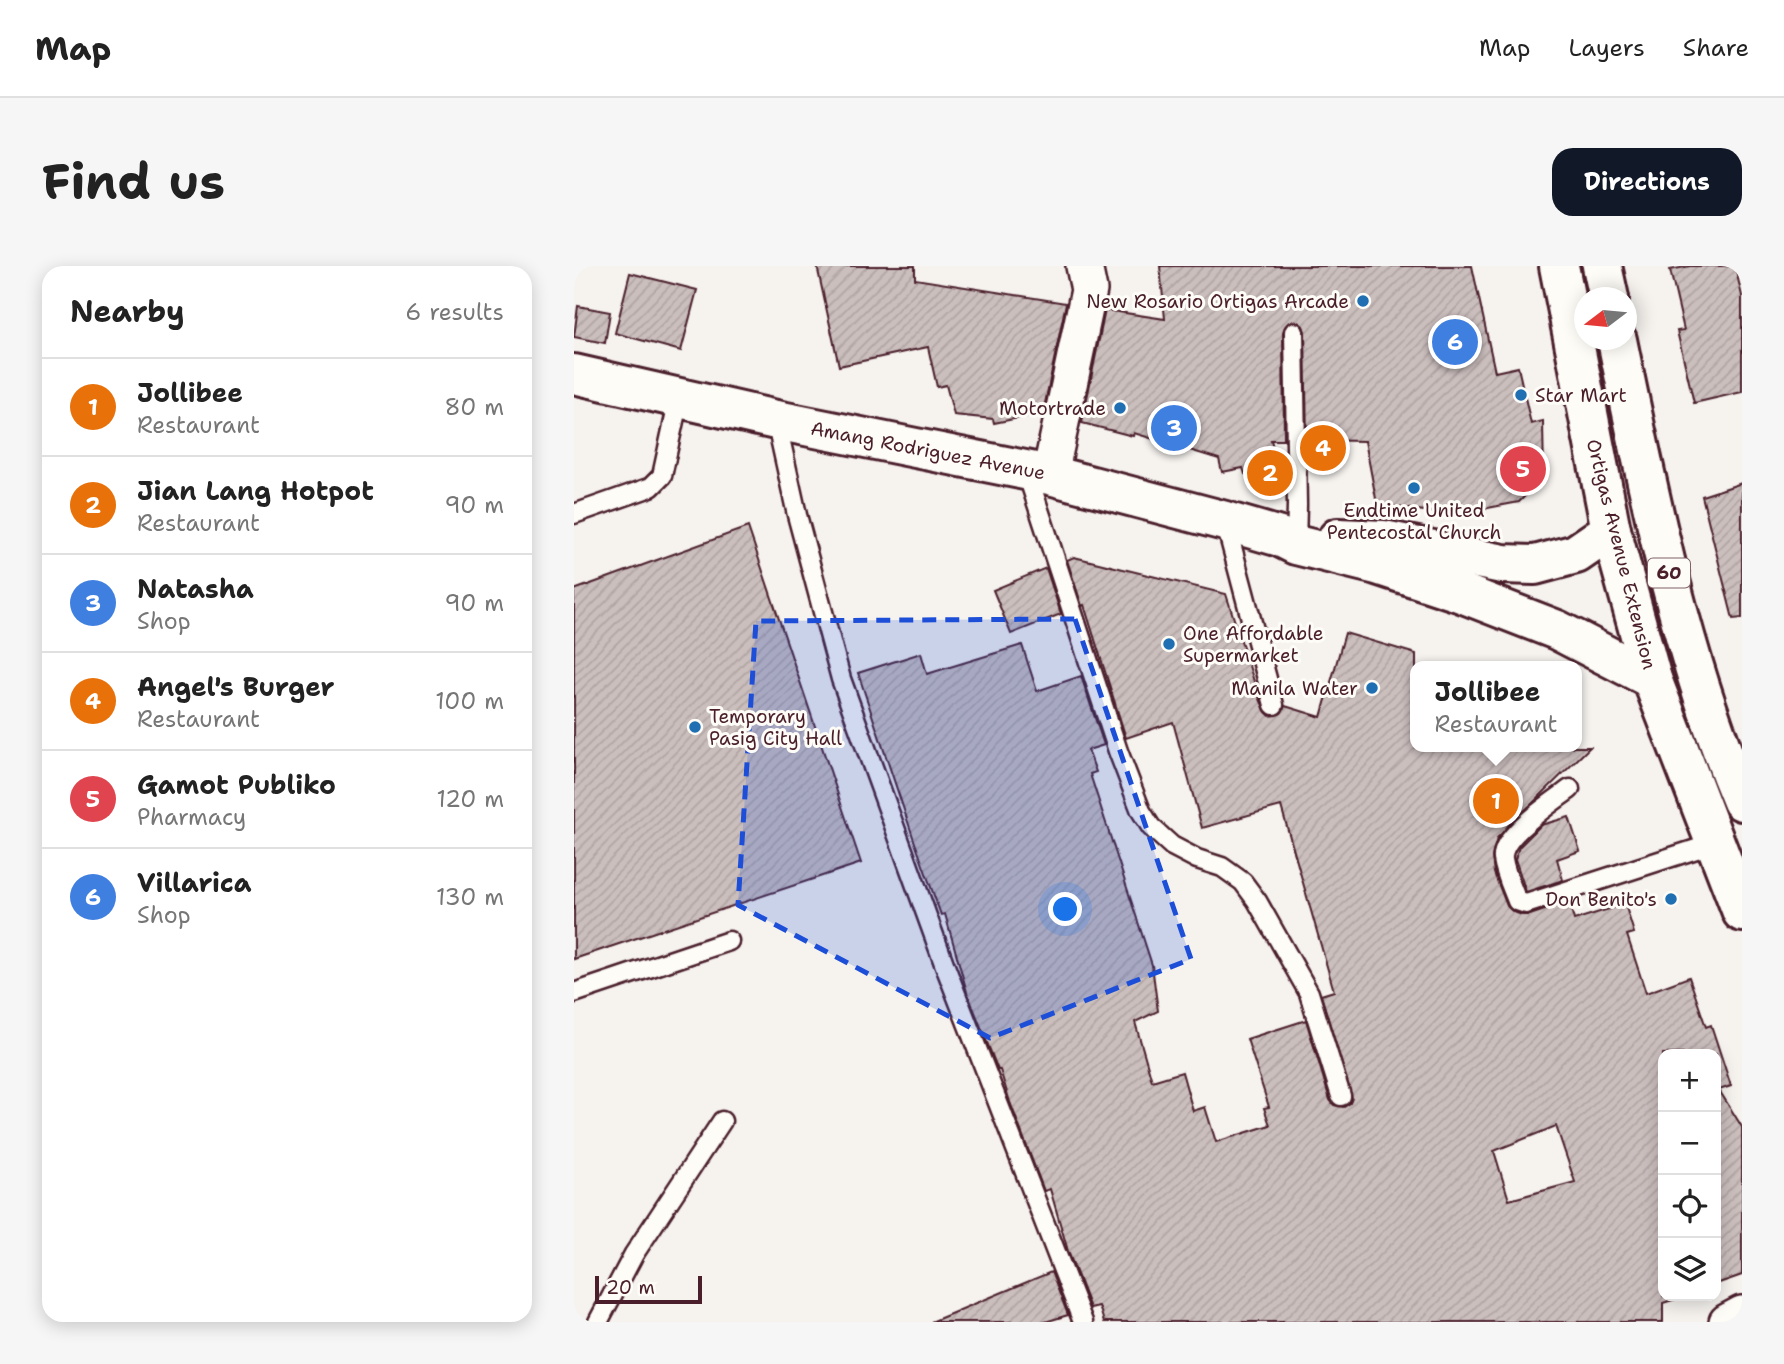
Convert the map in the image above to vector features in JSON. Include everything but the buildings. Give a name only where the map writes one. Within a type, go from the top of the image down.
[{"type":"main road","name":"Ortigas Avenue Extension","points":[[1559,266],[1611,530],[1652,679],[1742,912]]},
{"type":"main road","points":[[1602,266],[1607,287]]},
{"type":"main road","name":"Ortigas Avenue Extension","points":[[1619,350],[1652,510],[1693,663],[1741,798]]},
{"type":"main road","name":"Amang Rodriguez Avenue","points":[[574,374],[776,420],[1038,472],[1291,539],[1459,592],[1557,630],[1652,679]]},
{"type":"main road","name":"Amang Rodriguez Avenue","points":[[1291,539],[1383,540],[1503,564],[1535,565],[1576,554],[1611,530]]},
{"type":"street","points":[[1038,472],[1089,290],[1084,266]]},
{"type":"street","points":[[1727,1322],[1742,1314]]},
{"type":"lane","points":[[1291,539],[1294,332]]},
{"type":"lane","points":[[574,514],[651,487],[662,476],[679,398]]},
{"type":"lane","points":[[776,420],[797,515],[841,679],[945,966],[1083,1322]]},
{"type":"lane","points":[[1038,472],[1118,751],[1141,811],[1151,827],[1172,846],[1197,859],[1222,867],[1243,882],[1257,901],[1309,993],[1341,1096]]},
{"type":"lane","points":[[1225,522],[1274,705]]},
{"type":"lane","points":[[1570,789],[1518,830],[1504,848],[1503,857],[1517,901],[1527,904],[1715,843]]},
{"type":"lane","points":[[574,993],[729,941]]},
{"type":"lane","points":[[598,1322],[634,1254],[722,1121]]},
{"type":"highlighted area","points":[[1075,619],[1191,959],[990,1038],[738,905],[756,621]]},
{"type":"place","name":"New Rosario Ortigas Arcade","points":[[1363,301]]},
{"type":"place","name":"Villarica","points":[[1455,342]]},
{"type":"place","name":"Star Mart","points":[[1521,395]]},
{"type":"place","name":"Motortrade","points":[[1120,408]]},
{"type":"place","name":"Natasha","points":[[1174,428]]},
{"type":"place","name":"Angel's Burger","points":[[1323,448]]},
{"type":"place","name":"Gamot Publiko","points":[[1523,469]]},
{"type":"place","name":"Jian Lang Hotpot","points":[[1270,473]]},
{"type":"place","name":"Endtime United Pentecostal Church","points":[[1414,488]]},
{"type":"place","name":"One Affordable Supermarket","points":[[1169,644]]},
{"type":"place","name":"Manila Water","points":[[1372,688]]},
{"type":"place","name":"Temporary Pasig City Hall","points":[[695,727]]},
{"type":"place","name":"Jollibee","points":[[1496,801]]},
{"type":"place","name":"Don Benito's","points":[[1671,899]]}]
